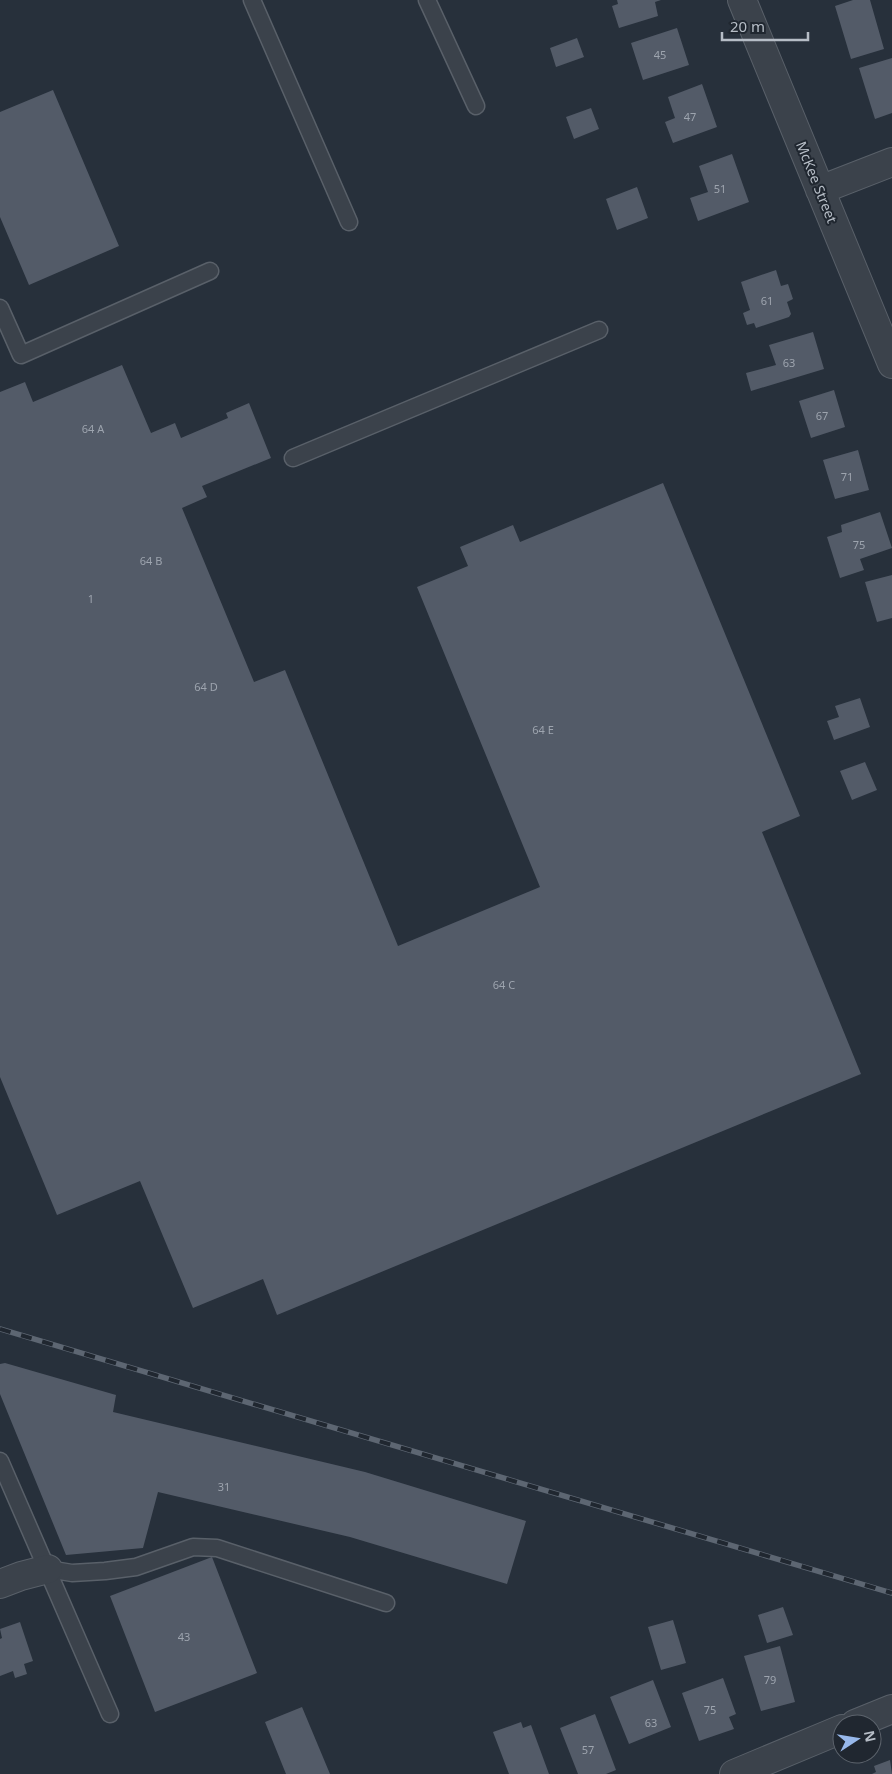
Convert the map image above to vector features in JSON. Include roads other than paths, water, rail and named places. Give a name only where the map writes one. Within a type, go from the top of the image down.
[{"type":"street","name":"McKee Street","points":[[742,0],[892,364]]},
{"type":"street","points":[[820,190],[892,162]]},
{"type":"street","points":[[0,1584],[21,1576],[48,1570]]},
{"type":"street","points":[[878,1714],[892,1708]]},
{"type":"street","points":[[734,1774],[832,1733]]},
{"type":"lane","points":[[252,0],[349,222]]},
{"type":"lane","points":[[427,0],[476,106]]},
{"type":"lane","points":[[0,308],[21,355],[210,272]]},
{"type":"lane","points":[[293,458],[599,330]]},
{"type":"lane","points":[[0,1461],[110,1714]]},
{"type":"lane","points":[[48,1570],[72,1573],[120,1569],[136,1566],[193,1547],[217,1548],[386,1603]]},
{"type":"railway","points":[[0,1329],[892,1593]]}]
